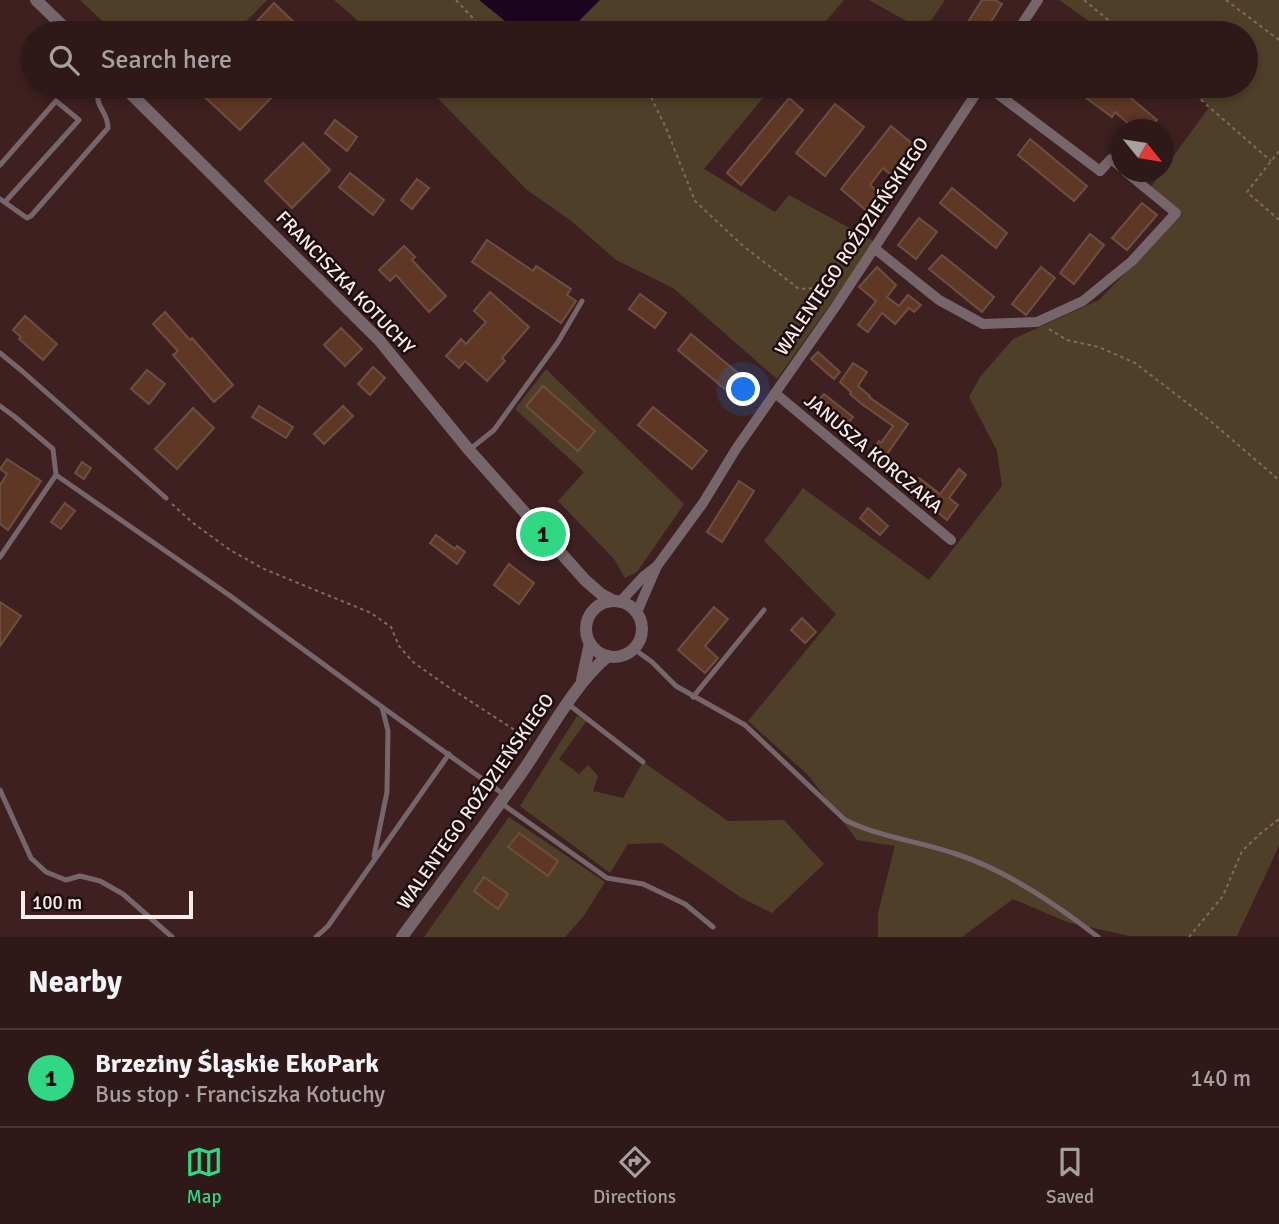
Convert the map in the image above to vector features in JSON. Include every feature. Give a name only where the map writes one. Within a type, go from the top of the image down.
[{"type":"street","points":[[36,0],[58,21]]},
{"type":"street","points":[[1024,21],[1038,0]]},
{"type":"street","name":"FRANCISZKA KOTUCHY","points":[[135,98],[379,340],[469,450],[585,580],[601,594],[618,601]]},
{"type":"street","name":"WALENTEGO ROŹDZIEŃSKIEGO","points":[[637,612],[657,566],[849,286],[973,98]]},
{"type":"street","points":[[1003,98],[1100,171],[1111,159]]},
{"type":"street","points":[[874,248],[939,300],[984,324],[1037,322],[1083,302],[1132,261],[1176,213],[1138,182]]},
{"type":"street","name":"JANUSZA KORCZAKA","points":[[775,393],[951,540]]},
{"type":"street","name":"WALENTEGO ROŹDZIEŃSKIEGO","points":[[618,601],[657,566]]},
{"type":"street","name":"FRANCISZKA KOTUCHY","points":[[585,580],[592,611]]},
{"type":"street","points":[[618,601],[637,612],[642,626],[635,649],[622,656],[608,656],[596,650],[590,643],[586,627],[592,611],[598,606],[618,601]]},
{"type":"street","name":"WALENTEGO ROŹDZIEŃSKIEGO","points":[[579,687],[590,643]]},
{"type":"street","name":"WALENTEGO ROŹDZIEŃSKIEGO","points":[[402,937],[503,799],[579,687],[608,656]]},
{"type":"lane","points":[[0,165],[56,101],[79,120],[3,200],[27,218],[31,216],[108,128],[97,98]]},
{"type":"lane","points":[[469,450],[494,430],[558,342],[582,300]]},
{"type":"lane","points":[[0,353],[166,498]]},
{"type":"lane","points":[[0,407],[52,449],[56,475],[0,557]]},
{"type":"lane","points":[[56,475],[229,595],[449,754],[607,878],[643,884],[685,904],[713,928]]},
{"type":"lane","points":[[693,697],[764,610]]},
{"type":"lane","points":[[635,649],[676,686],[744,725],[845,820],[863,829],[955,853],[1005,875],[1071,915],[1098,937]]},
{"type":"lane","points":[[568,704],[643,762]]},
{"type":"lane","points":[[373,861],[387,792],[388,731],[382,708]]},
{"type":"lane","points":[[316,937],[328,926],[449,754]]},
{"type":"lane","points":[[0,790],[31,858],[46,872],[66,880],[80,876],[100,881],[123,894],[172,937]]},
{"type":"path","points":[[456,0],[475,21]]},
{"type":"path","points":[[1084,0],[1109,21]]},
{"type":"path","points":[[1226,0],[1254,21]]},
{"type":"path","points":[[1258,24],[1279,40]]},
{"type":"path","points":[[651,98],[695,201],[742,245],[799,289],[849,286]]},
{"type":"path","points":[[1199,98],[1271,161]]},
{"type":"path","points":[[1279,151],[1247,192],[1279,220]]},
{"type":"path","points":[[1037,322],[1067,340],[1099,347],[1135,363],[1208,419],[1279,480]]},
{"type":"path","points":[[166,498],[193,523],[230,550],[264,569],[370,613],[391,627],[399,646],[414,662],[527,737],[539,748]]},
{"type":"path","points":[[1189,937],[1223,896],[1242,851],[1279,819]]},
{"type":"shaded area","points":[[80,0],[267,0],[247,21],[102,21]]},
{"type":"shaded area","points":[[334,0],[844,0],[826,21],[358,21]]},
{"type":"shaded area","points":[[479,0],[600,0],[579,21],[505,21]]},
{"type":"shaded area","points":[[869,0],[945,0],[931,21],[906,21]]},
{"type":"shaded area","points":[[1059,0],[1279,0],[1279,846],[1237,936],[1129,936],[1067,922],[1013,899],[962,937],[878,937],[878,913],[895,846],[857,840],[808,775],[748,721],[836,614],[764,541],[803,488],[929,580],[1002,486],[997,451],[969,397],[980,377],[1013,339],[1099,300],[1182,214],[1150,188],[1154,182],[1174,182],[1174,155],[1210,106],[1198,98],[1258,98],[1258,21],[1089,21]]},
{"type":"shaded area","points":[[438,98],[763,98],[704,169],[775,212],[789,195],[875,242],[777,379],[673,288],[616,260],[570,220],[527,190]]},
{"type":"shaded area","points":[[546,369],[684,504],[637,572],[625,578],[614,559],[558,501],[584,472],[515,409]]},
{"type":"shaded area","points":[[577,716],[588,719],[559,759],[579,774],[588,765],[598,776],[593,791],[623,798],[643,762],[728,821],[784,820],[824,864],[772,913],[740,897],[662,843],[628,844],[610,873],[520,806]]},
{"type":"shaded area","points":[[509,817],[605,882],[583,917],[565,937],[424,937]]},
{"type":"building","points":[[982,0],[995,0],[1002,4],[991,21],[969,21]]},
{"type":"building","points":[[274,3],[293,21],[257,21]]},
{"type":"building","points":[[206,98],[271,98],[240,130]]},
{"type":"building","points":[[789,98],[803,110],[741,185],[727,173]]},
{"type":"building","points":[[1086,98],[1131,98],[1156,119],[1123,119],[1115,112],[1112,117]]},
{"type":"building","points":[[835,104],[864,127],[825,176],[796,153]]},
{"type":"building","points":[[335,120],[357,137],[347,151],[325,133]]},
{"type":"building","points":[[891,126],[921,151],[897,180],[883,168],[870,185],[883,196],[869,213],[841,189]]},
{"type":"building","points":[[1030,139],[1087,186],[1074,201],[1018,155]]},
{"type":"building","points":[[303,143],[330,170],[292,208],[265,181]]},
{"type":"building","points":[[350,173],[384,200],[373,215],[339,187]]},
{"type":"building","points":[[417,179],[429,188],[412,209],[401,200]]},
{"type":"building","points":[[952,188],[1007,233],[996,248],[940,203]]},
{"type":"building","points":[[1142,203],[1157,215],[1127,250],[1112,238]]},
{"type":"building","points":[[919,218],[937,232],[916,259],[898,245]]},
{"type":"building","points":[[1090,234],[1104,245],[1074,284],[1060,273]]},
{"type":"building","points":[[487,240],[533,271],[536,266],[571,289],[567,295],[576,301],[561,323],[472,262]]},
{"type":"building","points":[[404,246],[415,257],[412,260],[446,296],[429,312],[396,275],[390,281],[379,270]]},
{"type":"building","points":[[942,255],[994,297],[982,312],[929,269]]},
{"type":"building","points":[[877,267],[896,285],[887,297],[899,306],[908,295],[921,305],[914,312],[909,308],[895,324],[882,313],[868,332],[858,325],[876,301],[859,287]]},
{"type":"building","points":[[1041,267],[1055,278],[1026,315],[1012,304]]},
{"type":"building","points":[[490,292],[529,327],[502,358],[505,361],[487,381],[465,361],[459,368],[446,356],[461,339],[466,344],[486,322],[474,311]]},
{"type":"building","points":[[640,294],[666,313],[655,328],[629,309]]},
{"type":"building","points":[[165,312],[233,385],[214,402],[173,355],[178,351],[153,324]]},
{"type":"building","points":[[25,316],[57,344],[43,360],[19,339],[21,337],[13,330]]},
{"type":"building","points":[[341,328],[362,349],[345,366],[324,345]]},
{"type":"building","points":[[691,334],[744,378],[731,394],[678,350]]},
{"type":"building","points":[[818,352],[840,372],[834,379],[811,359]]},
{"type":"building","points":[[853,363],[867,372],[858,386],[869,397],[908,424],[880,464],[869,456],[893,426],[863,405],[840,382]]},
{"type":"building","points":[[373,367],[385,378],[370,395],[358,384]]},
{"type":"building","points":[[147,370],[165,384],[149,404],[131,389]]},
{"type":"building","points":[[543,386],[595,431],[578,451],[526,406]]},
{"type":"building","points":[[824,394],[853,417],[842,431],[813,408]]},
{"type":"building","points":[[259,406],[293,427],[286,438],[252,417]]},
{"type":"building","points":[[343,406],[353,416],[324,444],[314,434]]},
{"type":"building","points":[[653,407],[707,451],[692,469],[638,425]]},
{"type":"building","points":[[193,408],[214,428],[177,469],[155,449]]},
{"type":"building","points":[[7,459],[41,481],[8,530],[0,524],[0,485],[7,474],[0,469]]},
{"type":"building","points":[[82,462],[91,468],[84,479],[75,473]]},
{"type":"building","points":[[959,469],[966,475],[949,498],[958,505],[947,520],[910,490],[919,478],[940,494]]},
{"type":"building","points":[[739,481],[754,491],[722,542],[707,532]]},
{"type":"building","points":[[65,503],[75,511],[61,529],[51,522]]},
{"type":"building","points":[[868,508],[888,526],[880,535],[860,518]]},
{"type":"building","points":[[436,535],[455,549],[457,546],[465,552],[457,564],[430,543]]},
{"type":"building","points":[[509,564],[534,583],[519,604],[494,585]]},
{"type":"building","points":[[0,602],[21,616],[0,646]]},
{"type":"building","points":[[714,607],[728,619],[705,646],[718,658],[705,673],[678,650]]},
{"type":"building","points":[[802,618],[816,632],[805,643],[791,630]]},
{"type":"building","points":[[519,833],[558,861],[548,876],[508,847]]},
{"type":"building","points":[[484,877],[508,894],[498,909],[474,891]]},
{"type":"place","name":"Brzeziny Śląskie EkoPark","points":[[543,534]]}]
